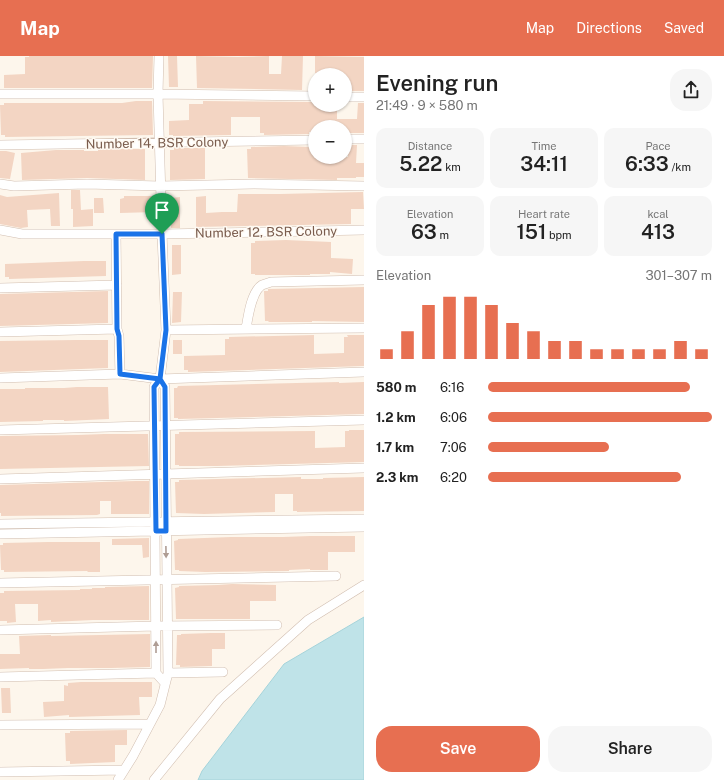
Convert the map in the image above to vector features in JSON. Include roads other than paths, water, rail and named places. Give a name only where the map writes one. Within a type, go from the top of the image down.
[{"type":"street","points":[[159,56],[158,94],[160,186],[166,330],[160,379],[154,387],[156,673],[165,683]]},
{"type":"street","points":[[0,94],[308,96]]},
{"type":"street","points":[[352,97],[364,97]]},
{"type":"street","points":[[352,139],[364,139]]},
{"type":"street","name":"Number 14, BSR Colony","points":[[0,145],[308,140]]},
{"type":"street","points":[[0,184],[14,186],[87,184],[160,186],[254,184],[364,186]]},
{"type":"street","name":"Number 12, BSR Colony","points":[[0,230],[22,234],[162,234],[364,230]]},
{"type":"street","points":[[116,234],[117,329],[119,336],[120,374]]},
{"type":"street","points":[[246,329],[249,309],[257,290],[262,285],[271,282],[364,280]]},
{"type":"street","points":[[0,288],[117,285]]},
{"type":"street","points":[[166,330],[364,328]]},
{"type":"street","points":[[0,332],[117,329]]},
{"type":"street","points":[[0,378],[120,374],[160,379],[364,372]]},
{"type":"street","points":[[118,780],[133,756],[160,705],[168,673],[165,387],[160,379]]},
{"type":"street","points":[[0,430],[364,420]]},
{"type":"street","points":[[0,479],[364,468]]},
{"type":"street","points":[[0,524],[364,518]]},
{"type":"street","points":[[0,534],[364,527]]},
{"type":"street","points":[[0,583],[336,576]]},
{"type":"street","points":[[154,780],[220,699],[308,620],[364,585]]},
{"type":"street","points":[[0,630],[277,625]]},
{"type":"street","points":[[168,673],[223,672]]},
{"type":"street","points":[[0,677],[156,673]]},
{"type":"street","points":[[0,725],[149,724]]},
{"type":"street","points":[[0,772],[124,770]]},
{"type":"water","points":[[364,617],[364,780],[198,780],[202,771],[284,664]]}]
